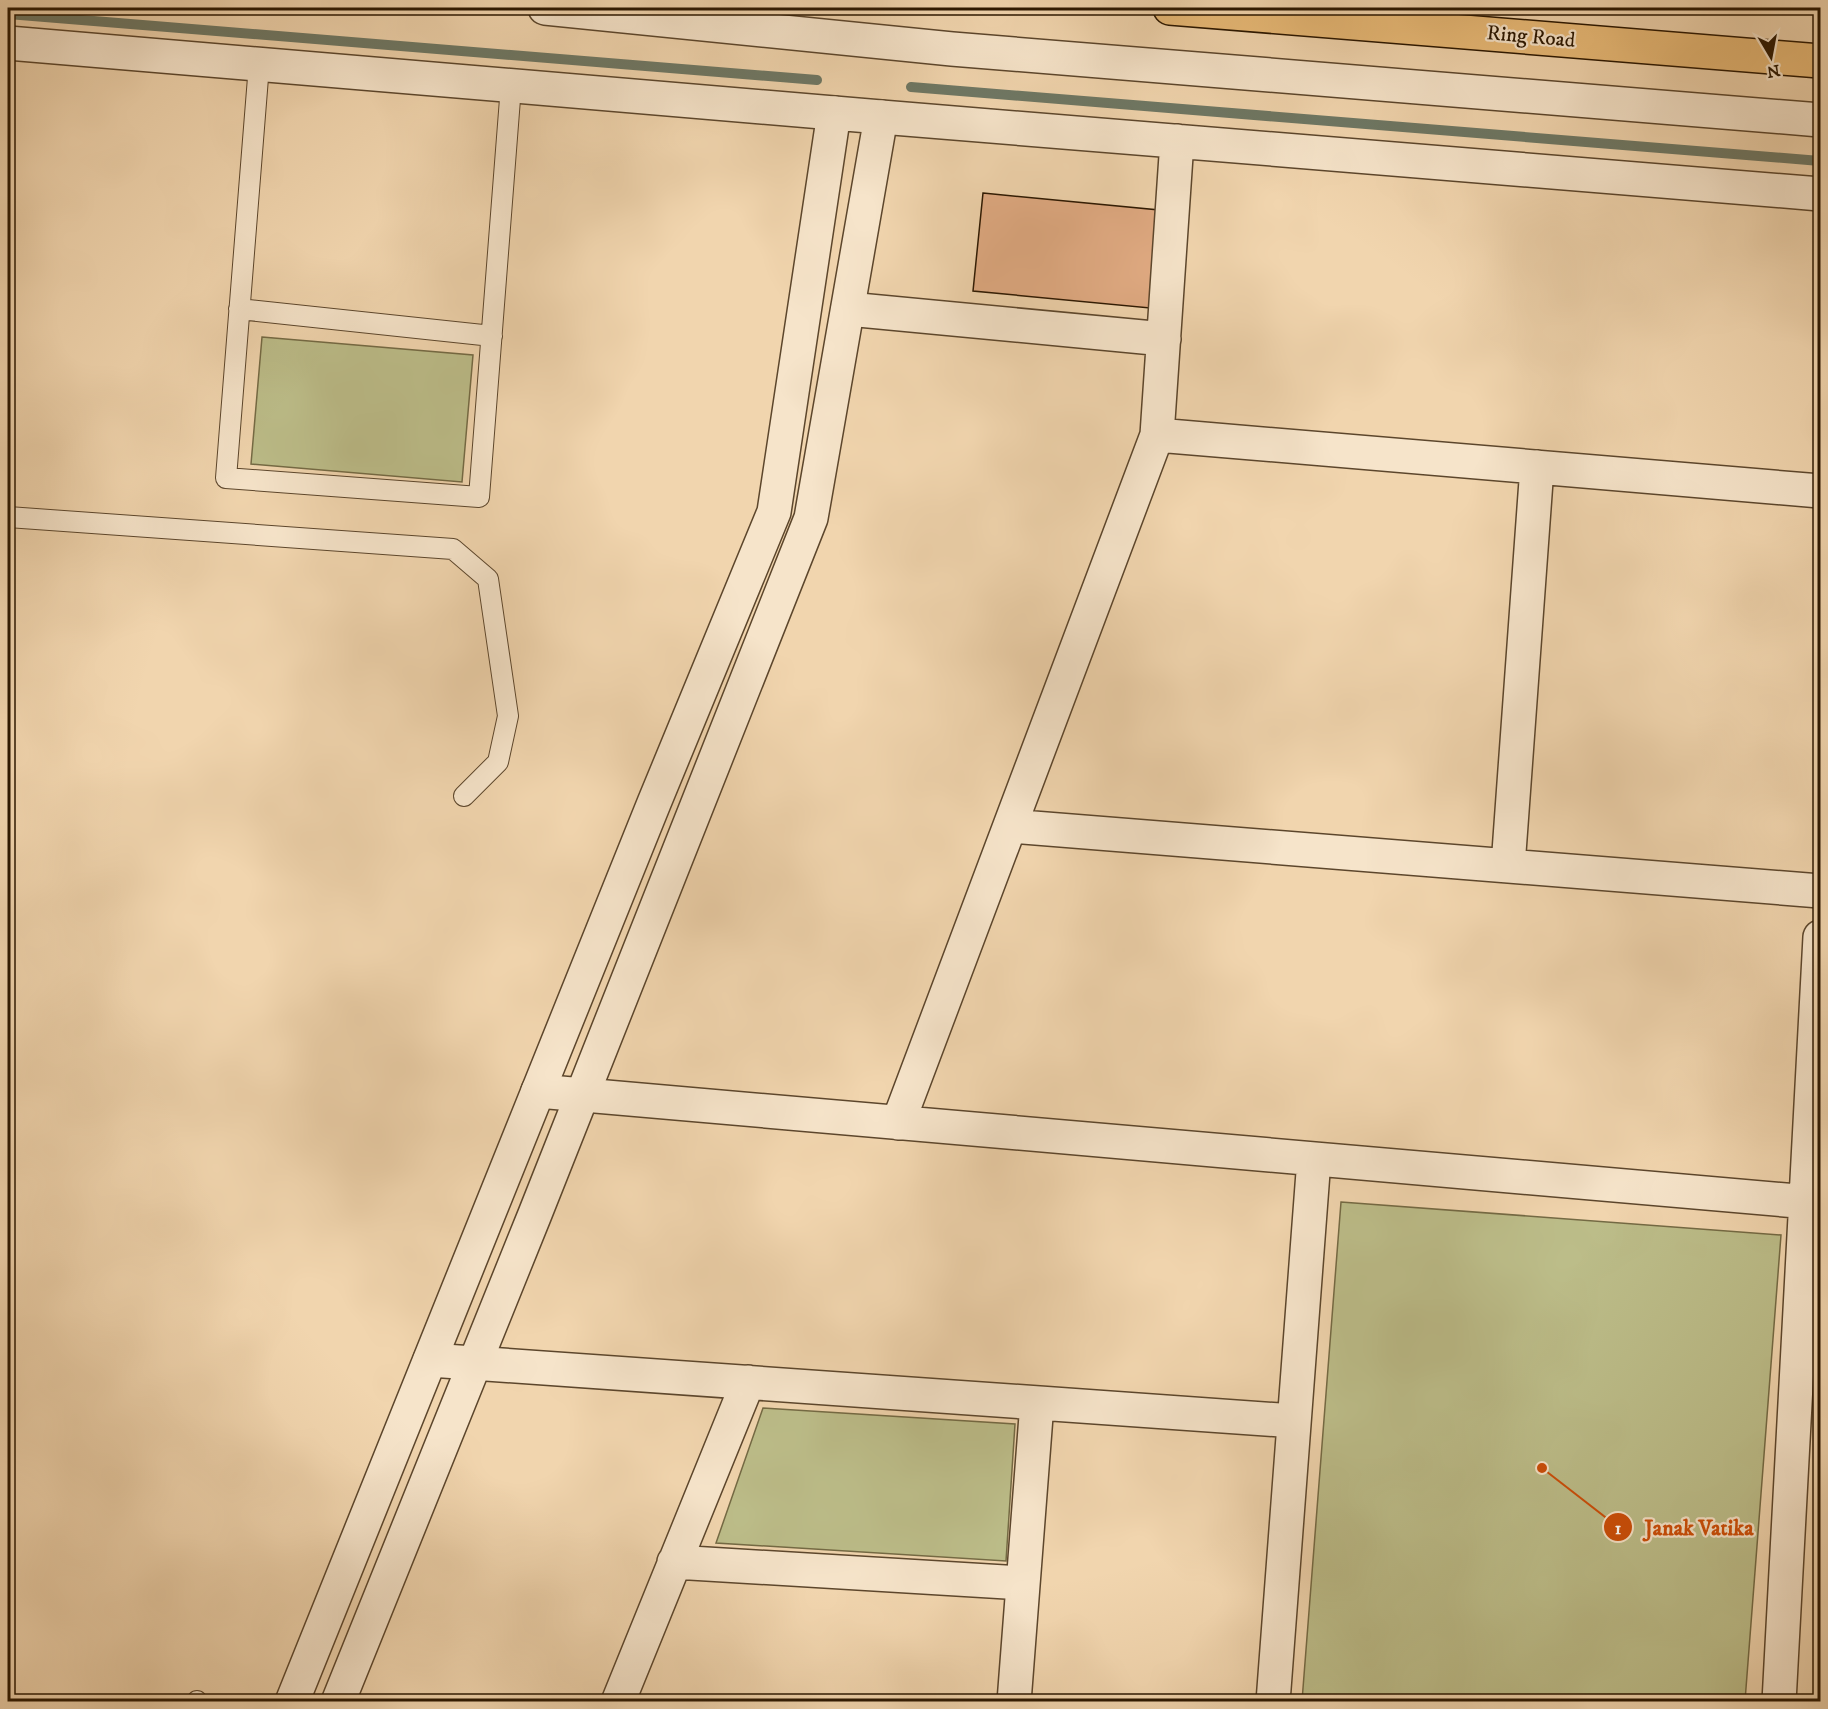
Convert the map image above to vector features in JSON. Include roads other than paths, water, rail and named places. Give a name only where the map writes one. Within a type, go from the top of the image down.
[{"type":"highway","name":"Ring Road","points":[[1170,8],[1821,61]]},
{"type":"street","points":[[545,8],[952,49],[1821,120]]},
{"type":"street","points":[[8,44],[1821,194]]},
{"type":"street","points":[[292,1701],[654,803],[774,512],[834,113]]},
{"type":"street","points":[[339,1701],[811,518],[881,117]]},
{"type":"street","points":[[898,1123],[1157,435],[1177,141]]},
{"type":"street","points":[[848,309],[1164,339]]},
{"type":"street","points":[[1157,435],[1821,491]]},
{"type":"street","points":[[1508,866],[1537,467]]},
{"type":"street","points":[[1010,826],[1821,891]]},
{"type":"street","points":[[1779,1701],[1813,1203],[1821,936]]},
{"type":"street","points":[[538,1091],[1813,1203]]},
{"type":"street","points":[[1273,1701],[1314,1159]]},
{"type":"street","points":[[430,1360],[1294,1421]]},
{"type":"street","points":[[618,1701],[748,1382]]},
{"type":"street","points":[[1014,1701],[1037,1403]]},
{"type":"street","points":[[674,1562],[1023,1583]]},
{"type":"lane","points":[[259,64],[226,477],[479,497],[511,86]]},
{"type":"lane","points":[[239,309],[492,336]]},
{"type":"lane","points":[[8,517],[453,549],[488,579],[508,716],[498,762],[464,796]]},
{"type":"waterway","points":[[8,14],[817,80]]},
{"type":"waterway","points":[[911,87],[1820,161]]},
{"type":"place","name":"Janak Vatika","points":[[1542,1468]]}]
